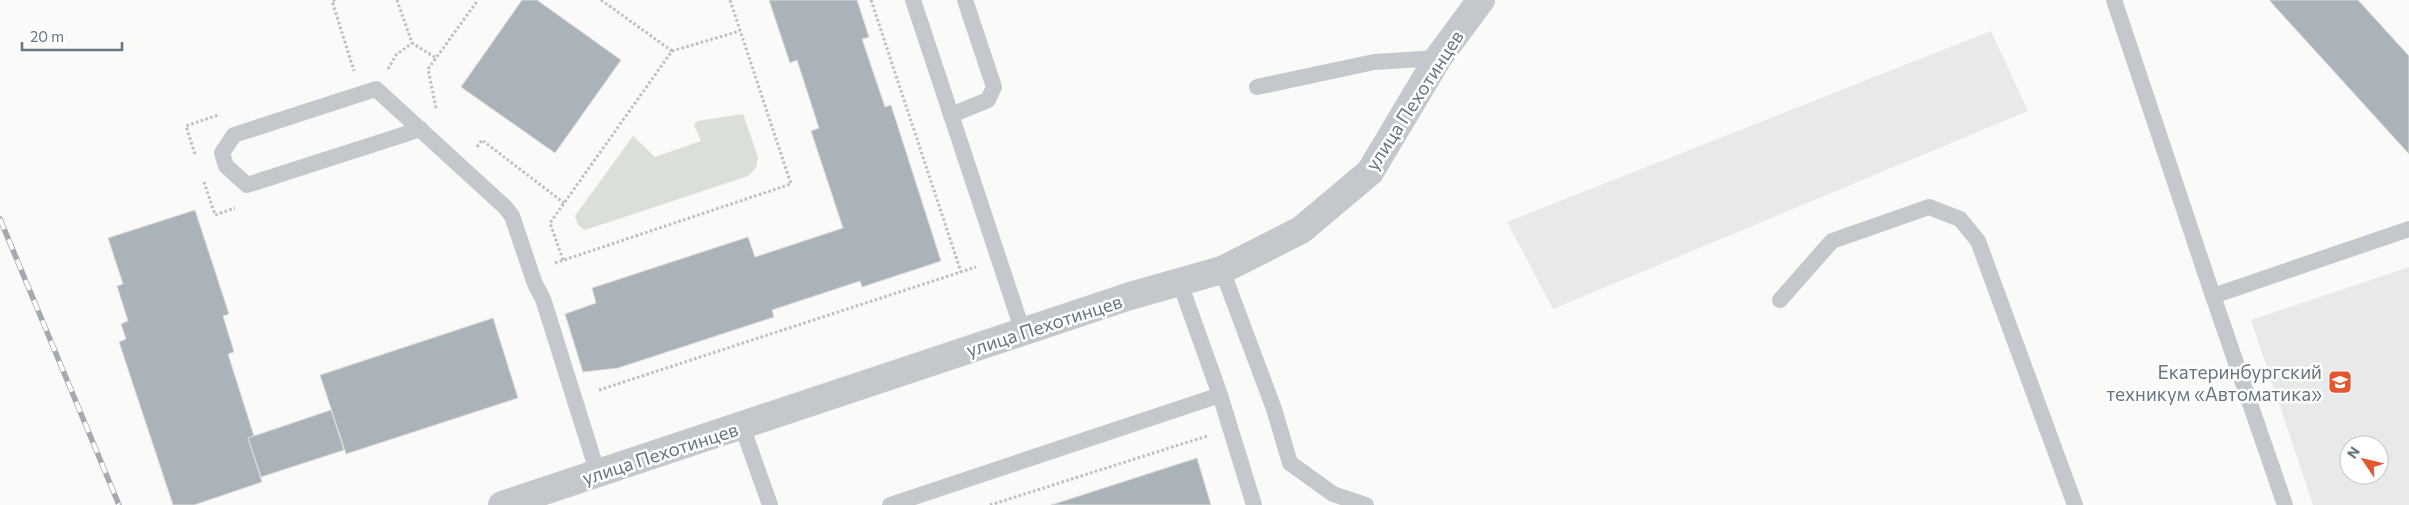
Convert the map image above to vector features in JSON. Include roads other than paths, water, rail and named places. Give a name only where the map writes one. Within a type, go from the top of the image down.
[{"type":"street","name":"улица Пехотинцев","points":[[502,505],[1130,296],[1222,270],[1301,230],[1370,172],[1438,58],[1481,0]]},
{"type":"lane","points":[[913,0],[1023,332]]},
{"type":"lane","points":[[951,116],[988,100],[994,87],[965,0]]},
{"type":"lane","points":[[2114,0],[2213,296],[2286,505]]},
{"type":"lane","points":[[1257,87],[1374,62],[1438,58]]},
{"type":"lane","points":[[421,129],[247,185],[226,166],[222,154],[234,136],[369,91],[421,129],[506,207],[512,216],[543,299],[598,474]]},
{"type":"lane","points":[[1780,300],[1832,241],[1929,207],[1960,219],[1978,241],[2075,505]]},
{"type":"lane","points":[[2213,296],[2409,229]]},
{"type":"lane","points":[[1222,270],[1274,409],[1290,463],[1333,494],[1366,505]]},
{"type":"lane","points":[[1180,282],[1220,395],[1254,505]]},
{"type":"lane","points":[[890,505],[1220,395]]},
{"type":"lane","points":[[742,426],[770,505]]},
{"type":"railway","points":[[0,219],[119,505]]},
{"type":"place","name":"Екатеринбургский техникум «Автоматика»","points":[[2340,382]]}]
